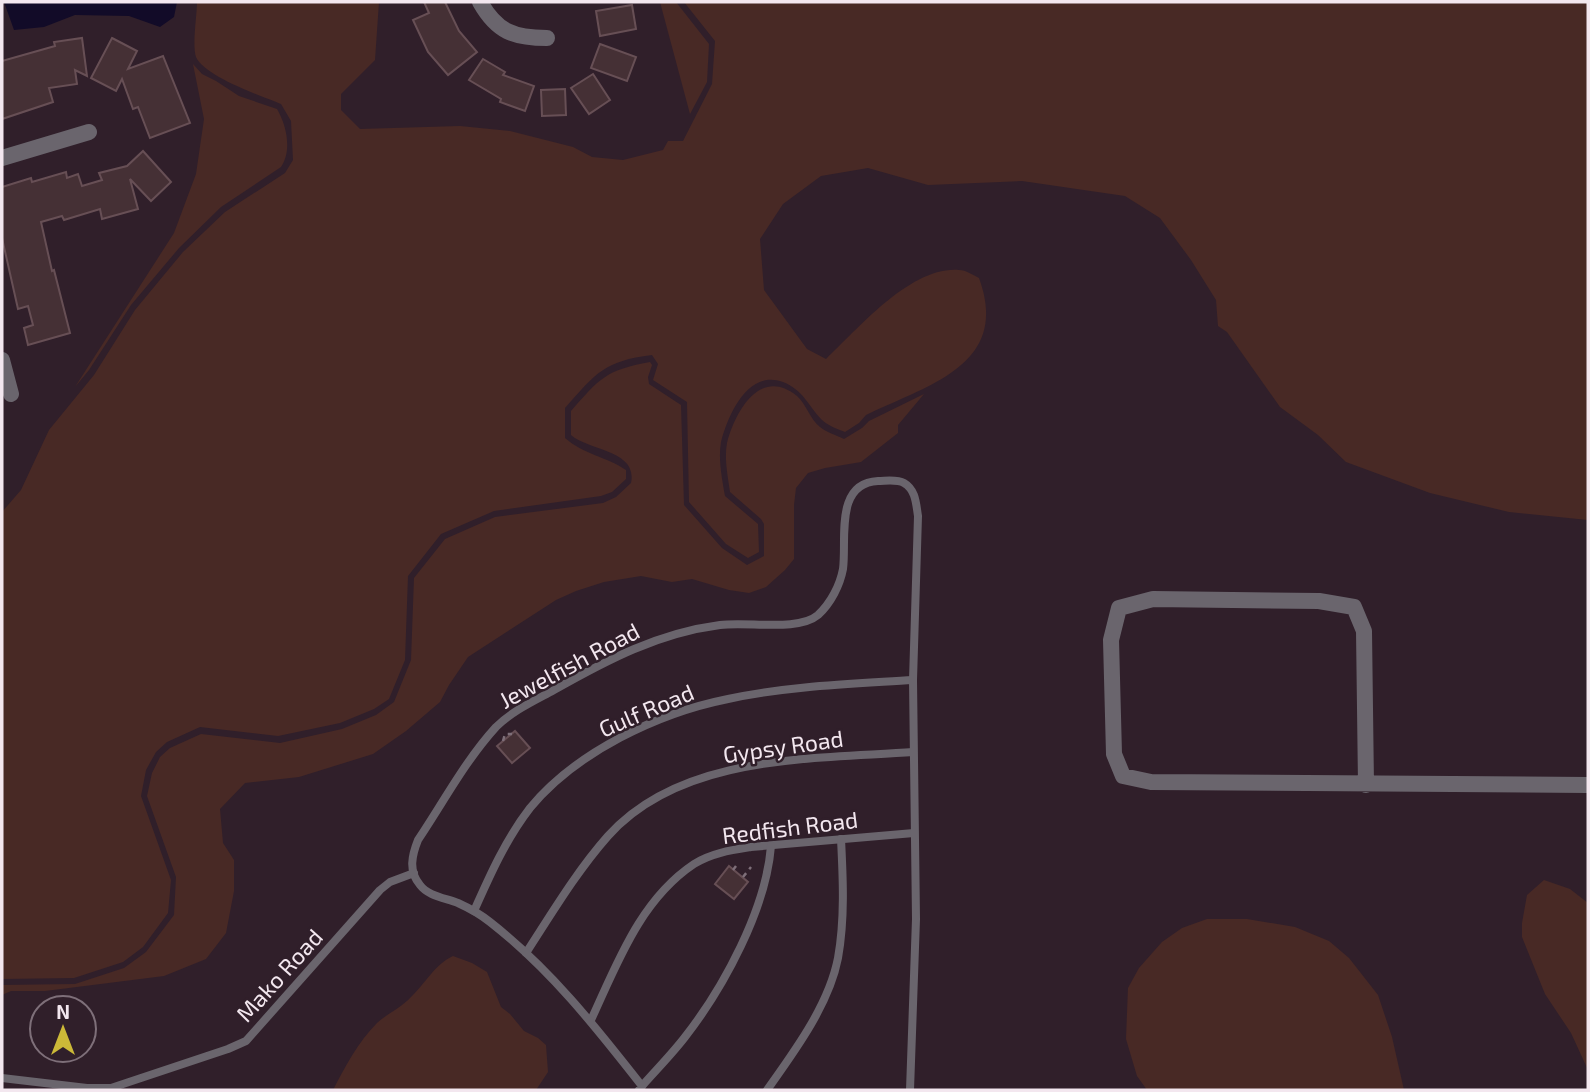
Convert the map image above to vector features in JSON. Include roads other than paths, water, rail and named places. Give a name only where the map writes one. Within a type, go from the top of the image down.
[{"type":"street","points":[[480,2],[497,26],[507,32],[547,38]]},
{"type":"street","points":[[2,158],[89,132]]},
{"type":"street","points":[[2,360],[11,394]]},
{"type":"street","points":[[1366,785],[1364,631],[1354,607],[1319,601],[1153,599],[1119,608],[1111,640],[1112,704],[1114,754],[1123,776],[1151,782],[1366,785],[1588,785]]},
{"type":"lane","name":"Jewelfish Road","points":[[414,873],[412,855],[418,840],[489,736],[516,711],[622,653],[661,637],[722,624],[744,622],[789,625],[809,621],[818,615],[835,592],[842,572],[845,515],[849,499],[858,488],[872,482],[904,483],[916,497],[918,516],[913,680],[916,919],[910,1090]]},
{"type":"lane","name":"Gulf Road","points":[[474,911],[497,861],[530,809],[565,773],[616,741],[653,723],[725,699],[829,686],[913,680]]},
{"type":"lane","name":"Gypsy Road","points":[[526,953],[564,895],[609,835],[629,817],[660,796],[717,774],[754,765],[799,759],[913,752]]},
{"type":"lane","name":"Redfish Road","points":[[591,1020],[631,936],[665,890],[694,864],[728,851],[914,833]]},
{"type":"lane","points":[[767,1090],[806,1033],[837,960],[842,915],[841,839]]},
{"type":"lane","points":[[414,873],[422,888],[474,911],[526,953],[578,1004],[640,1088],[685,1037],[724,976],[752,918],[763,887],[771,846]]},
{"type":"lane","name":"Mako Road","points":[[2,1079],[72,1088],[111,1088],[246,1041],[380,890],[390,881],[414,873]]}]
